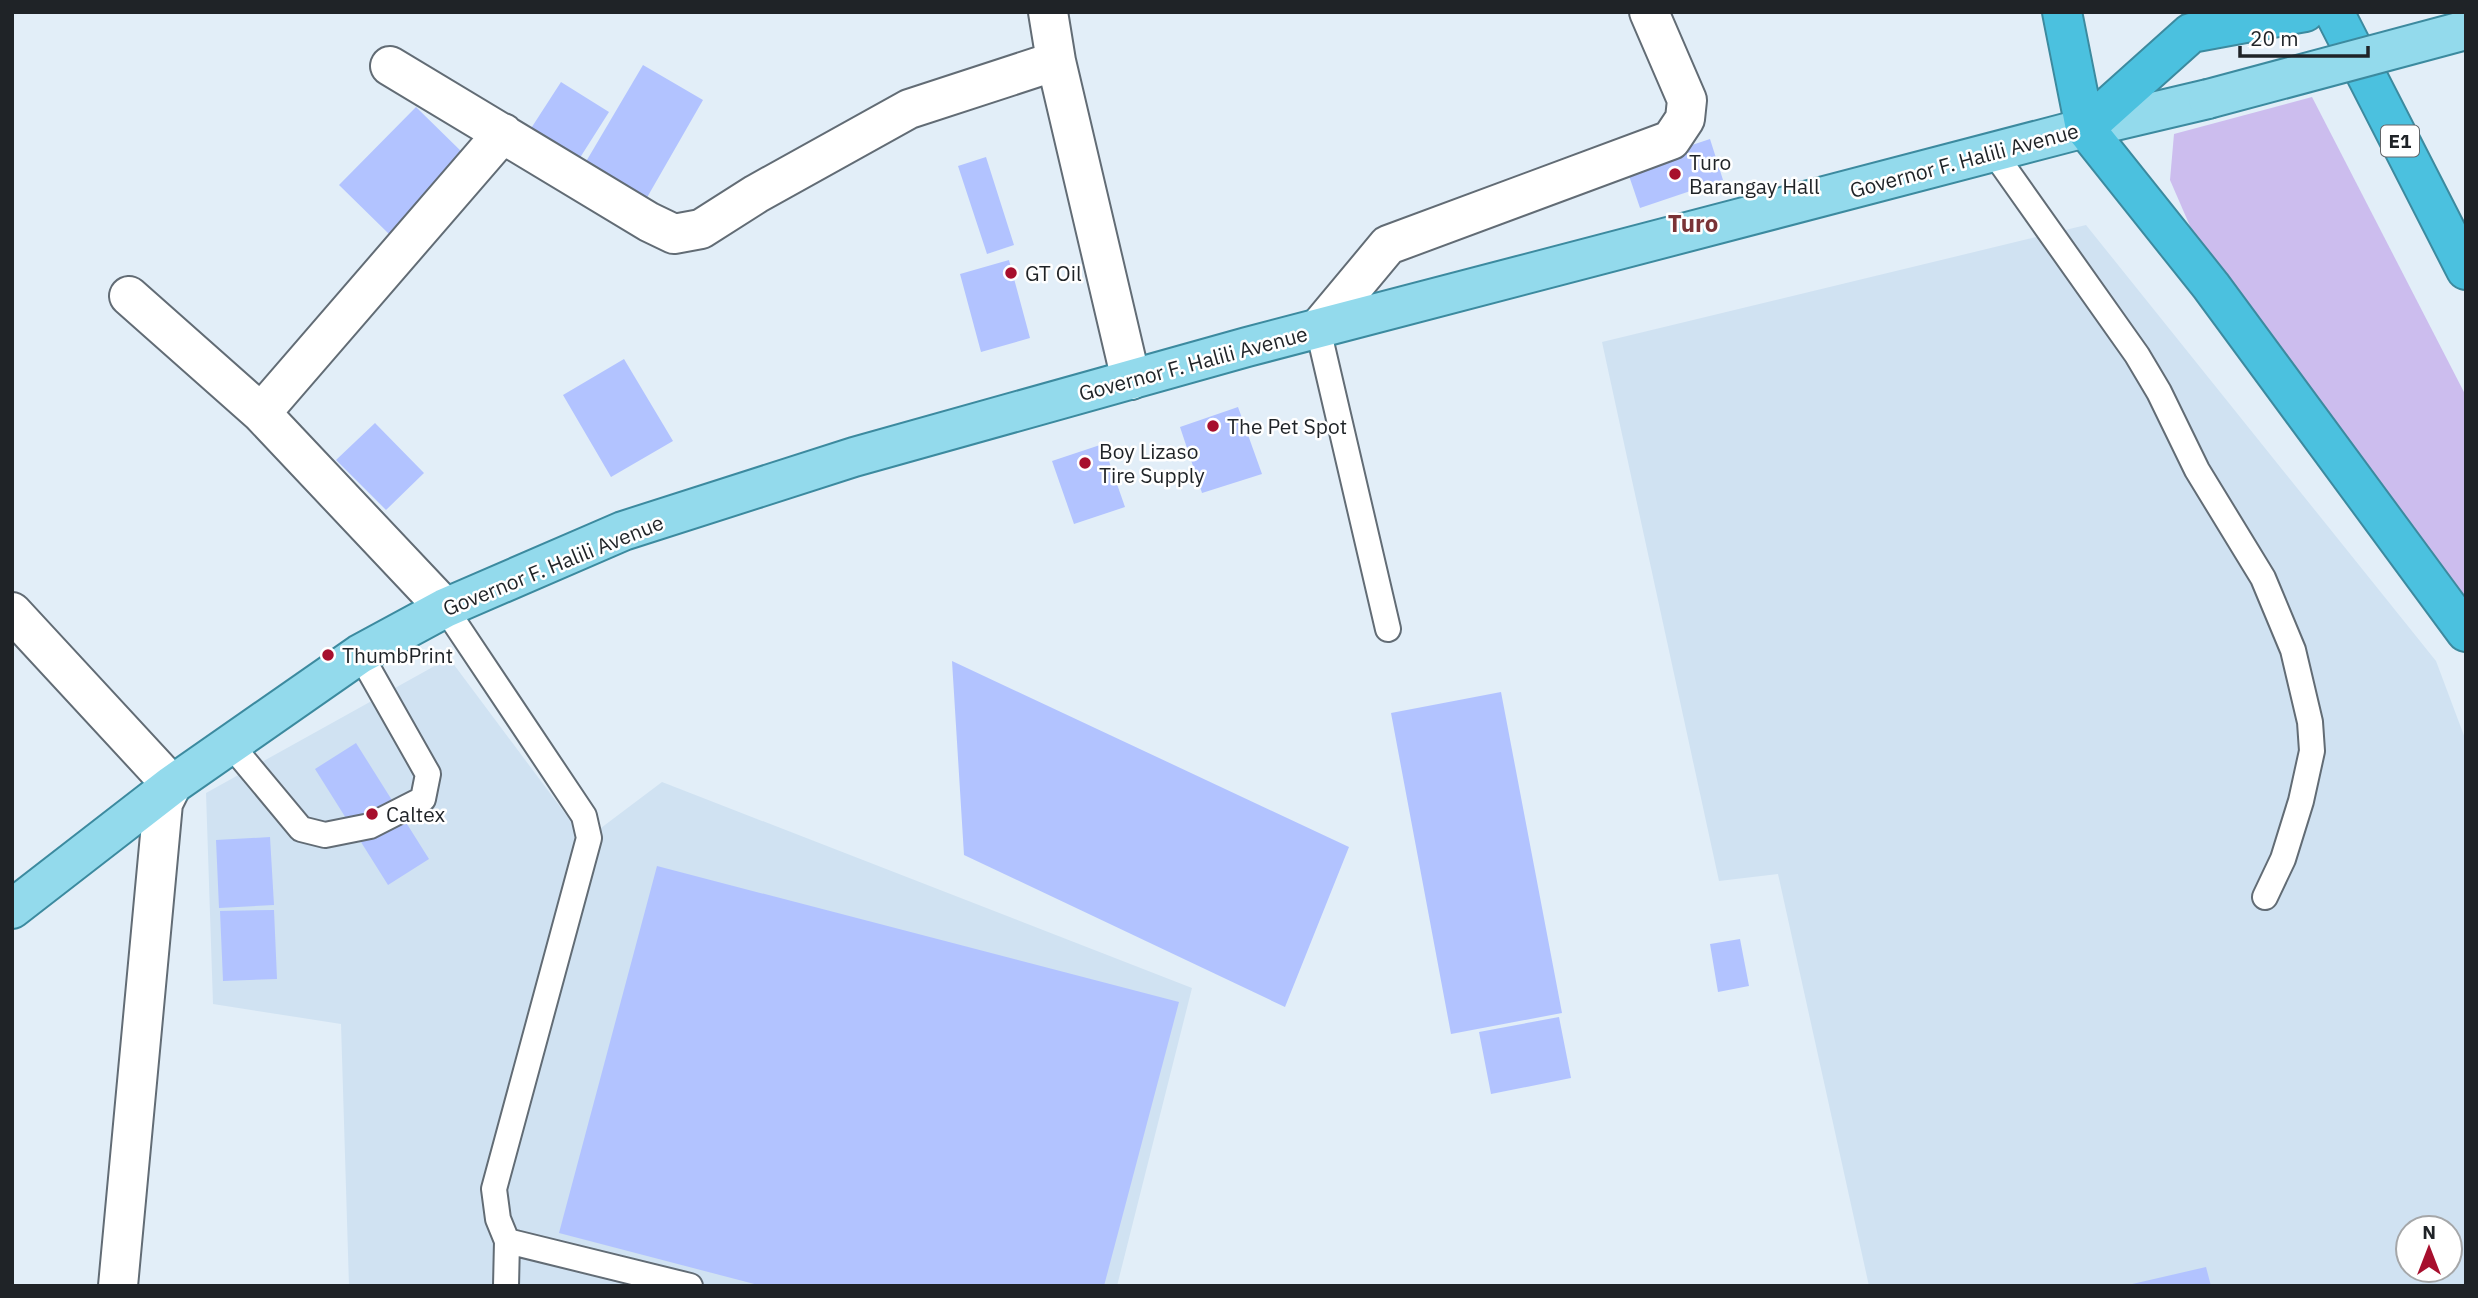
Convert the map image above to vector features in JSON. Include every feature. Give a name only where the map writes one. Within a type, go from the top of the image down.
[{"type":"highway","points":[[2062,12],[2085,128],[2211,286],[2466,632]]},
{"type":"highway","name":"E1","points":[[2334,12],[2466,270]]},
{"type":"highway","points":[[2458,12],[2466,28]]},
{"type":"highway","points":[[2085,128],[2191,33],[2299,14]]},
{"type":"main road","name":"Governor F. Halili Avenue","points":[[12,909],[172,785],[360,654],[445,608],[623,531],[854,457],[1131,380],[2085,128],[2208,99],[2466,28]]},
{"type":"street","points":[[1048,12],[1056,61],[1131,380]]},
{"type":"street","points":[[1318,329],[1388,245],[1671,140],[1685,119],[1687,100],[1649,12]]},
{"type":"street","points":[[390,66],[649,222],[674,234],[701,229],[756,194],[909,109],[1056,61]]},
{"type":"street","points":[[261,413],[503,133]]},
{"type":"street","points":[[130,296],[261,413],[445,608]]},
{"type":"street","points":[[12,612],[172,785],[163,803],[118,1286]]},
{"type":"lane","points":[[1994,153],[2137,355],[2159,392],[2197,470],[2263,578],[2292,650],[2310,722],[2312,751],[2301,801],[2283,859],[2264,897]]},
{"type":"lane","points":[[1318,329],[1388,629]]},
{"type":"lane","points":[[445,608],[584,816],[589,838],[494,1189],[498,1219],[507,1241],[506,1286]]},
{"type":"lane","points":[[231,745],[301,829],[325,835],[370,826],[423,799],[428,774],[360,654]]},
{"type":"lane","points":[[507,1241],[690,1286]]},
{"type":"shaded area","points":[[2312,97],[2466,396],[2466,598],[2237,307],[2193,233],[2170,180],[2174,134]]},
{"type":"shaded area","points":[[2086,225],[2436,661],[2466,741],[2466,1286],[1869,1286],[1778,874],[1719,881],[1602,342]]},
{"type":"shaded area","points":[[449,658],[585,840],[662,782],[1192,988],[1117,1286],[349,1286],[341,1024],[213,1004],[206,793]]},
{"type":"building","points":[[643,65],[703,100],[645,201],[584,165]]},
{"type":"building","points":[[561,82],[609,112],[576,164],[528,133]]},
{"type":"building","points":[[416,107],[466,156],[389,234],[339,185]]},
{"type":"building","name":"Turo Barangay Hall","points":[[1710,139],[1723,180],[1640,208],[1626,167]]},
{"type":"building","points":[[986,157],[1014,245],[987,254],[958,166]]},
{"type":"building","points":[[1009,260],[1030,338],[981,352],[960,274]]},
{"type":"building","points":[[624,359],[673,441],[611,477],[563,395]]},
{"type":"building","points":[[1238,407],[1262,474],[1202,493],[1180,427]]},
{"type":"building","points":[[375,423],[424,473],[386,510],[336,460]]},
{"type":"building","points":[[1103,444],[1125,507],[1074,524],[1052,461]]},
{"type":"building","points":[[952,661],[1349,847],[1285,1007],[964,855]]},
{"type":"building","points":[[1501,692],[1562,1013],[1451,1034],[1391,713]]},
{"type":"building","name":"Caltex","points":[[356,743],[429,859],[388,885],[315,769]]},
{"type":"building","points":[[270,837],[274,905],[219,908],[216,840]]},
{"type":"building","points":[[657,866],[1179,1002],[1104,1286],[762,1286],[559,1233]]},
{"type":"building","points":[[274,910],[277,979],[223,981],[220,911]]},
{"type":"building","points":[[1740,939],[1749,986],[1718,992],[1710,944]]},
{"type":"building","points":[[1559,1017],[1571,1078],[1491,1094],[1479,1032]]},
{"type":"building","points":[[2206,1267],[2211,1286],[2128,1286],[2128,1285]]},
{"type":"place","name":"Turo Barangay Hall","points":[[1675,174]]},
{"type":"place","name":"GT Oil","points":[[1011,273]]},
{"type":"place","name":"The Pet Spot","points":[[1213,426]]},
{"type":"place","name":"Boy Lizaso Tire Supply","points":[[1085,463]]},
{"type":"place","name":"ThumbPrint","points":[[328,655]]},
{"type":"place","name":"Caltex","points":[[372,814]]},
{"type":"district","name":"Turo","points":[[1693,223]]}]
